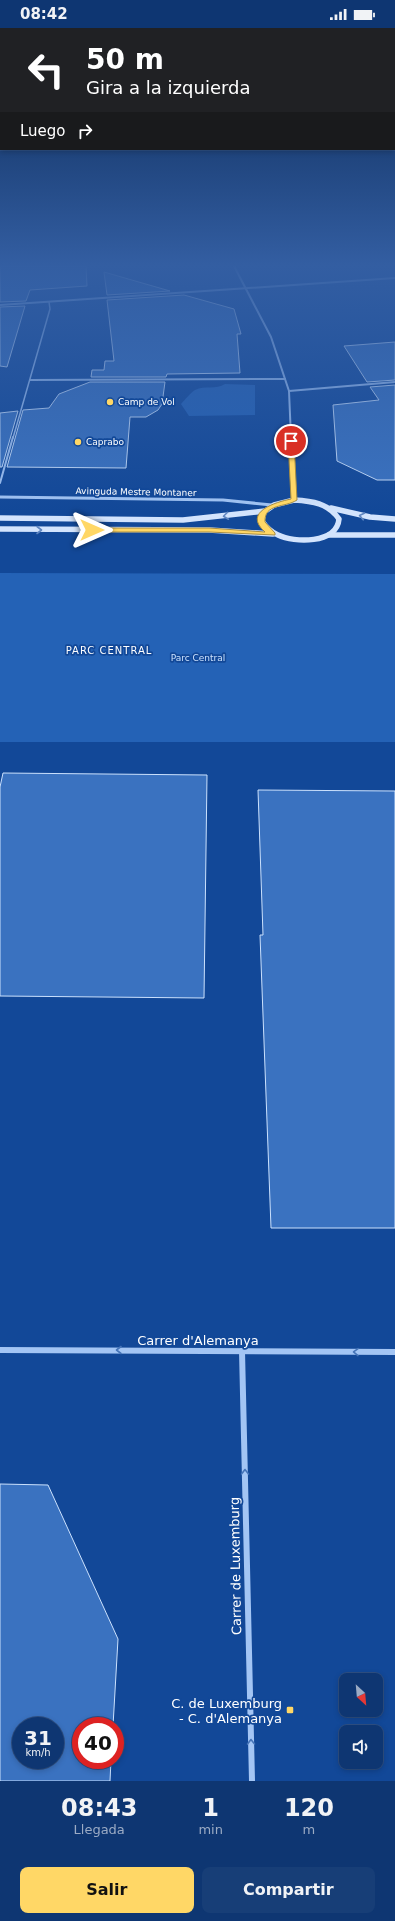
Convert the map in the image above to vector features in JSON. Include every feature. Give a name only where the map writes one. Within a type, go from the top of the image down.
[{"type":"street","points":[[275,348],[289,391],[294,500]]},
{"type":"street","points":[[30,380],[285,379]]},
{"type":"street","points":[[289,391],[395,382]]},
{"type":"street","name":"Avinguda Mestre Montaner","points":[[0,497],[223,500],[272,505]]},
{"type":"street","points":[[0,530],[209,530],[273,534],[291,540],[301,541],[321,538],[329,535],[335,530],[339,518],[336,513],[319,503],[294,500],[272,505],[261,516],[262,522],[266,529],[273,534]]},
{"type":"street","points":[[329,508],[370,517],[395,519]]},
{"type":"street","points":[[0,518],[183,520],[265,511]]},
{"type":"street","points":[[329,535],[395,535]]},
{"type":"street","name":"Carrer d'Alemanya","points":[[0,1350],[395,1352]]},
{"type":"street","name":"Carrer de Luxemburg","points":[[242,1351],[252,1781]]},
{"type":"lane","points":[[0,484],[39,348]]},
{"type":"green space","points":[[225,384],[255,385],[255,415],[189,416],[181,404],[195,390],[218,387]]},
{"type":"green space","name":"Parc Central","points":[[0,573],[395,574],[395,742],[0,742]]},
{"type":"building","points":[[0,348],[13,348],[7,367],[0,366]]},
{"type":"building","points":[[112,348],[238,348],[240,373],[167,374],[166,377],[91,377],[92,370],[104,370],[105,361],[114,361]]},
{"type":"building","points":[[345,348],[395,348],[395,380],[367,382]]},
{"type":"building","points":[[90,382],[165,382],[162,404],[158,410],[146,417],[130,417],[126,468],[7,467],[23,410],[49,408],[59,394]]},
{"type":"building","points":[[395,385],[395,480],[377,480],[337,461],[333,405],[379,400],[370,387]]},
{"type":"building","points":[[18,411],[2,467],[0,467],[0,413]]},
{"type":"building","points":[[3,773],[207,775],[204,998],[0,996],[0,787]]},
{"type":"building","points":[[258,790],[395,791],[395,1228],[271,1228],[260,935],[263,935]]},
{"type":"building","points":[[0,1484],[48,1485],[118,1639],[114,1717],[72,1717],[72,1769],[111,1769],[110,1781],[0,1781]]},
{"type":"place","name":"Camp de Vol","points":[[110,402]]},
{"type":"place","name":"Caprabo","points":[[78,442]]},
{"type":"place","name":"C. de Luxemburg - C. d'Alemanya","points":[[290,1710]]},
{"type":"district","name":"PARC CENTRAL","points":[[109,650]]},
{"type":"route","points":[[92,530],[209,530],[273,534],[266,529],[262,522],[261,516],[272,505],[294,500],[291,441]]}]
